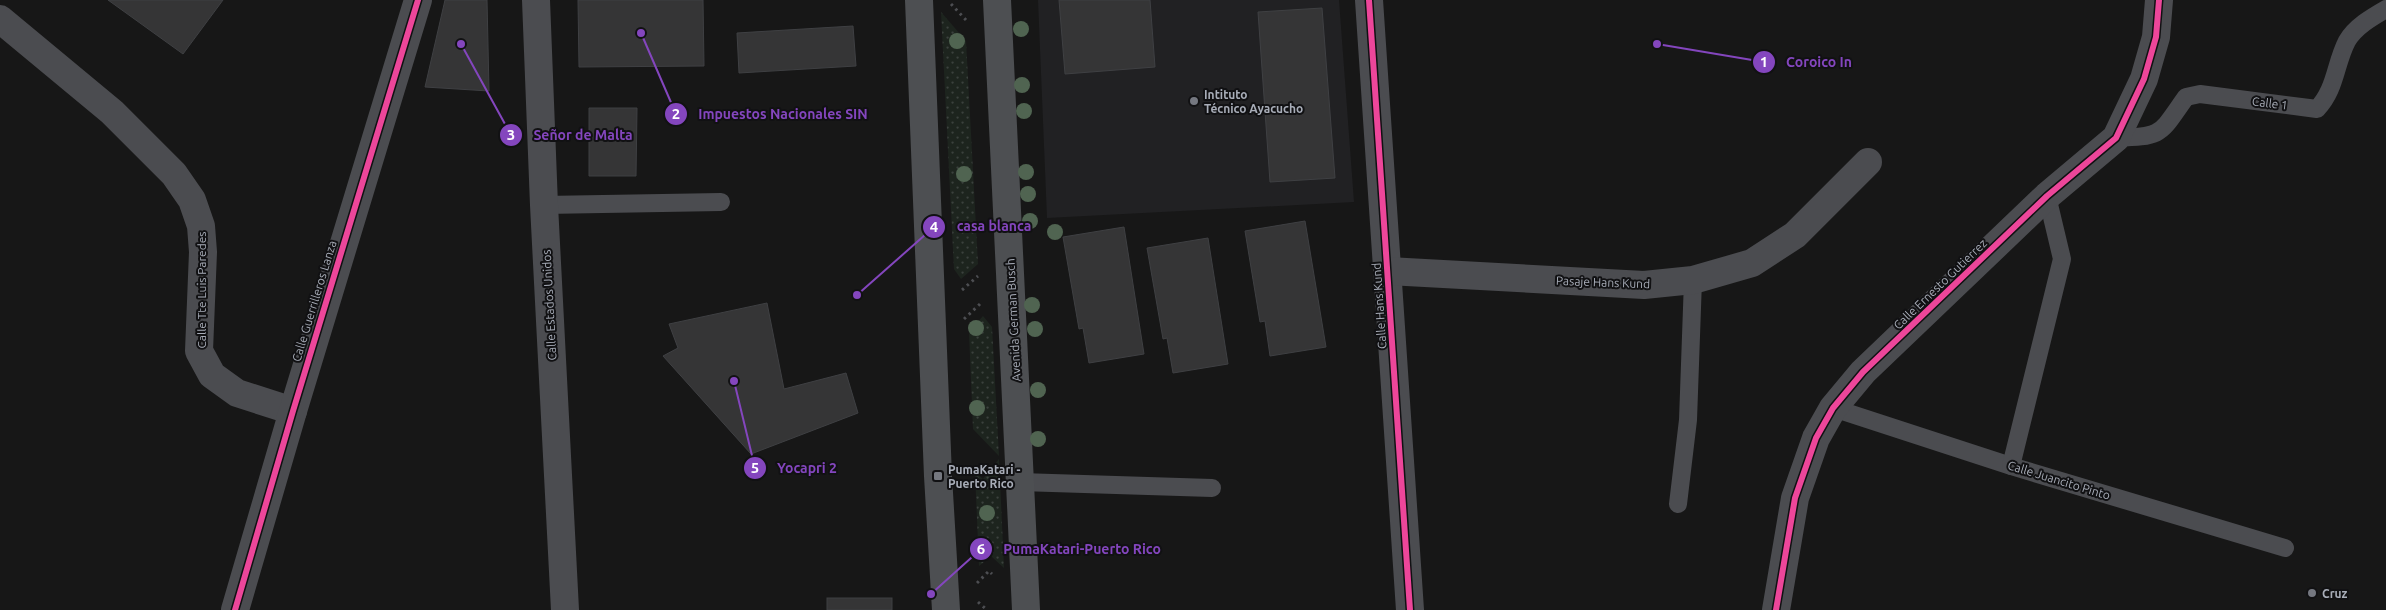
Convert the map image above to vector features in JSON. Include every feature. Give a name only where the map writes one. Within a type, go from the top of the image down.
[{"type":"main road","points":[[919,0],[938,466],[946,610]]},
{"type":"main road","name":"Avenida German Busch","points":[[997,0],[1026,610]]},
{"type":"street","name":"Calle Guerrilleros Lanza","points":[[235,610],[292,411],[418,0]]},
{"type":"street","name":"Calle Estados Unidos","points":[[536,0],[544,205],[565,610]]},
{"type":"street","name":"Calle Hans Kund","points":[[1369,0],[1410,610]]},
{"type":"street","name":"Calle Ernesto Gutierrez","points":[[1776,610],[1795,498],[1816,438],[1834,408],[1864,372],[2048,196],[2116,138],[2144,79],[2156,37],[2159,0]]},
{"type":"street","name":"Calle Tte Luis Paredes","points":[[0,18],[112,112],[174,174],[192,200],[201,226],[203,252],[199,351],[212,375],[237,393],[292,411]]},
{"type":"street","name":"Pasaje Hans Kund","points":[[1388,271],[1644,285],[1693,280],[1752,263],[1795,236],[1868,162]]},
{"type":"lane","name":"Calle 1","points":[[2116,138],[2151,136],[2162,130],[2186,97],[2200,94],[2316,109],[2327,98],[2347,42],[2357,29],[2386,8]]},
{"type":"lane","points":[[2011,466],[2062,259],[2048,196]]},
{"type":"lane","points":[[544,205],[721,202]]},
{"type":"lane","points":[[1678,504],[1688,420],[1693,280]]},
{"type":"lane","name":"Calle Juancito Pinto","points":[[1834,408],[2011,466],[2285,548]]},
{"type":"lane","points":[[1020,482],[1212,488]]},
{"type":"path","points":[[947,0],[966,21]]},
{"type":"path","points":[[961,292],[984,270]]},
{"type":"path","points":[[962,311],[962,321]]},
{"type":"path","points":[[974,575],[975,585]]},
{"type":"path","points":[[976,601],[987,610]]},
{"type":"shaded area","name":"Intituto Técnico Ayacucho","points":[[1038,0],[1339,0],[1354,202],[1047,218]]},
{"type":"shaded area","points":[[941,12],[966,41],[978,264],[961,279],[954,269]]},
{"type":"shaded area","points":[[983,316],[992,327],[999,456],[973,429],[969,332]]},
{"type":"shaded area","points":[[999,459],[1004,568],[991,556],[979,566],[975,472],[983,479]]},
{"type":"building","points":[[108,0],[223,0],[183,54]]},
{"type":"building","points":[[445,0],[487,0],[489,91],[425,87]]},
{"type":"building","points":[[578,0],[703,0],[704,66],[579,67]]},
{"type":"building","points":[[1059,0],[1150,0],[1155,67],[1065,74]]},
{"type":"building","points":[[1322,8],[1335,178],[1270,182],[1258,12]]},
{"type":"building","points":[[853,26],[856,66],[739,73],[737,33]]},
{"type":"building","points":[[589,108],[637,108],[636,176],[589,176]]},
{"type":"building","points":[[1305,221],[1326,347],[1270,356],[1265,321],[1260,322],[1245,231]]},
{"type":"building","points":[[1124,227],[1144,354],[1089,363],[1083,328],[1079,329],[1063,237]]},
{"type":"building","points":[[1208,238],[1228,364],[1173,373],[1167,338],[1163,339],[1147,248]]},
{"type":"building","points":[[767,303],[784,389],[846,373],[858,413],[751,454],[663,356],[678,348],[669,324]]},
{"type":"building","points":[[827,598],[892,598],[892,610],[827,610]]},
{"type":"cycle path","points":[[235,610],[293,411],[418,0]]},
{"type":"cycle path","points":[[1369,0],[1410,610]]},
{"type":"cycle path","points":[[1776,610],[1795,498],[1816,438],[1833,408],[1863,372],[2047,196],[2116,138],[2144,79],[2156,37],[2159,0]]},
{"type":"place","name":"Impuestos Nacionales SIN","points":[[641,33]]},
{"type":"place","name":"Señor de Malta","points":[[461,44]]},
{"type":"place","name":"Coroico In","points":[[1657,44]]},
{"type":"place","name":"Intituto Técnico Ayacucho","points":[[1194,101]]},
{"type":"place","name":"casa blanca","points":[[857,295]]},
{"type":"place","name":"Yocapri 2","points":[[734,381]]},
{"type":"place","name":"PumaKatari - Puerto Rico","points":[[938,476]]},
{"type":"place","name":"Cruz","points":[[2312,593]]},
{"type":"place","name":"PumaKatari-Puerto Rico","points":[[931,594]]}]
